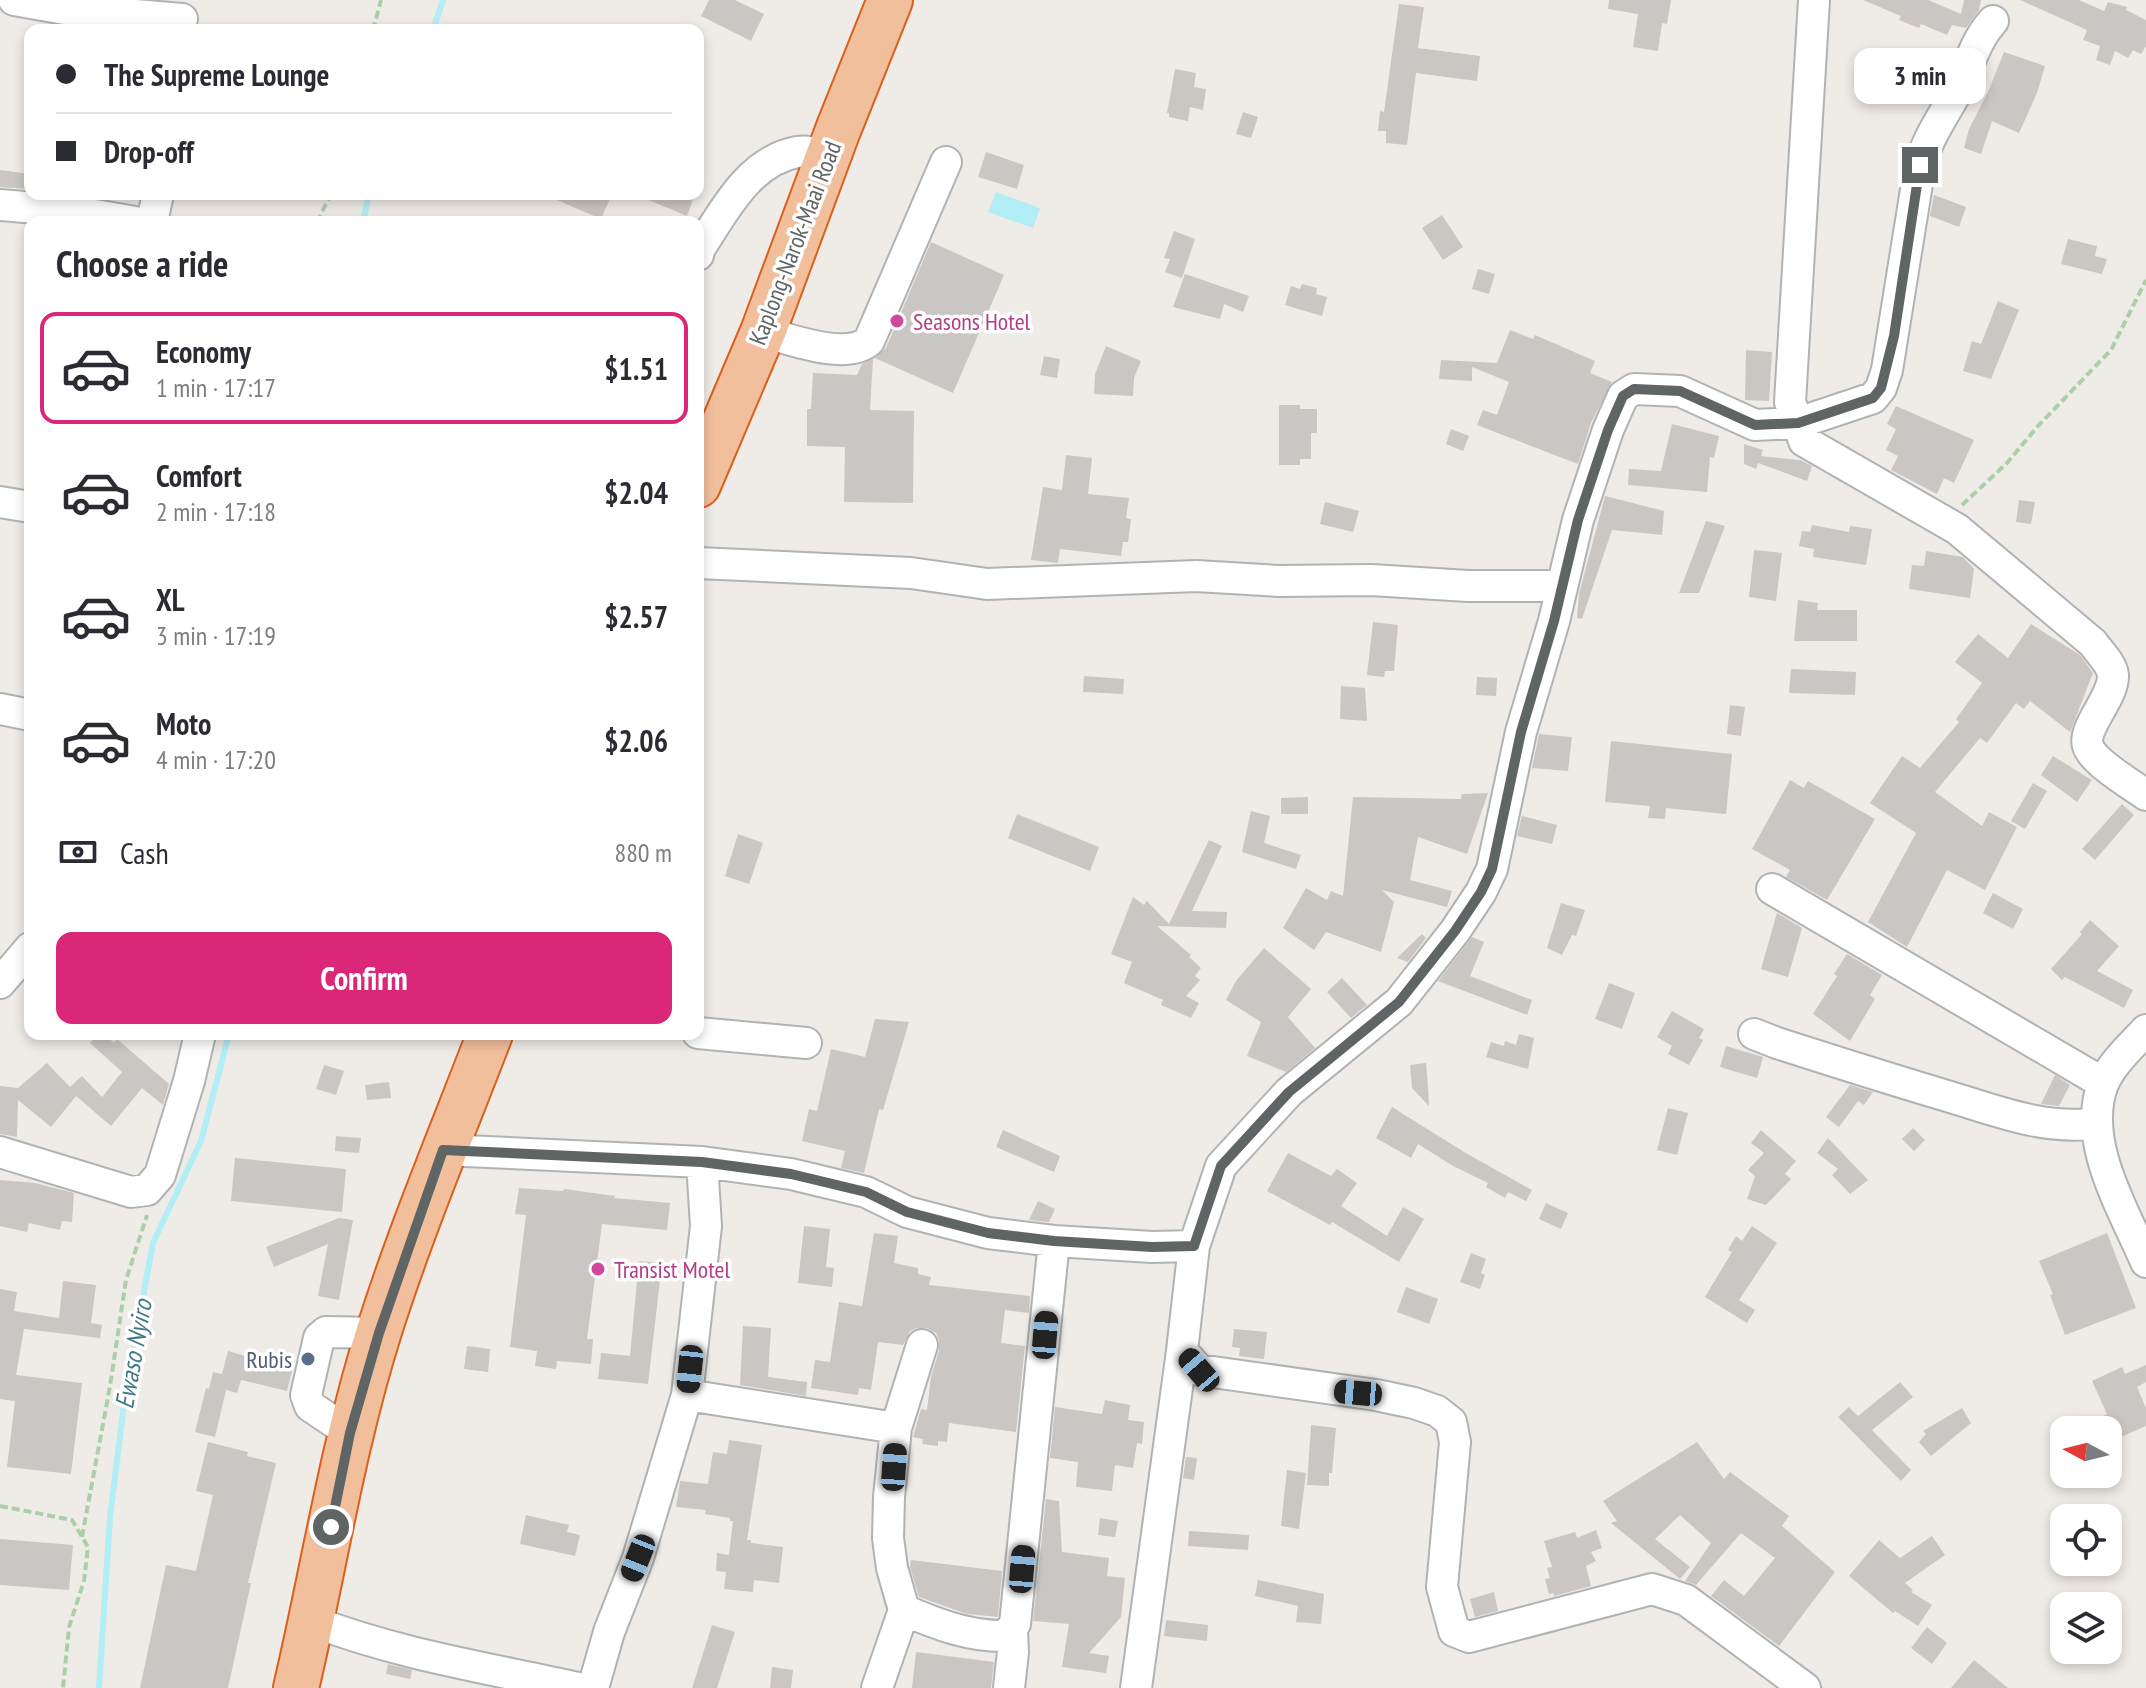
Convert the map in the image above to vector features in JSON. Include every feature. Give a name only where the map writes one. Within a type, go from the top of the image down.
[{"type":"highway","name":"Kaplong-Narok-Maai Road","points":[[704,471],[763,332],[890,0]]},
{"type":"highway","points":[[296,1688],[350,1433],[379,1333],[443,1150],[488,1040]]},
{"type":"street","points":[[14,0],[65,9],[182,16]]},
{"type":"street","points":[[1814,0],[1790,402],[1804,441],[1957,529],[2093,643],[2113,674],[2110,691],[2090,730],[2089,749],[2097,759],[2146,795]]},
{"type":"street","points":[[1136,1688],[1194,1246],[1221,1166],[1289,1092],[1399,1002],[1455,931],[1481,892],[1492,869],[1521,732],[1554,621],[1578,520],[1608,430],[1623,396],[1634,389],[1680,391],[1755,425],[1798,423],[1863,403],[1873,398],[1881,388],[1894,336],[1925,147],[1961,84],[1979,37],[1993,21]]},
{"type":"street","points":[[704,242],[733,197],[762,167],[798,151],[829,154]]},
{"type":"street","points":[[763,332],[834,349],[862,347],[869,341],[946,162]]},
{"type":"street","points":[[0,205],[101,216]]},
{"type":"street","points":[[0,502],[24,506]]},
{"type":"street","points":[[704,563],[911,573],[987,584],[1196,576],[1279,581],[1371,580],[1468,586],[1561,586]]},
{"type":"street","points":[[0,709],[24,714]]},
{"type":"street","points":[[1772,889],[2103,1083]]},
{"type":"street","points":[[0,983],[24,955]]},
{"type":"street","points":[[2146,1030],[2103,1083],[2096,1123],[2098,1145],[2105,1166],[2146,1262]]},
{"type":"street","points":[[704,1034],[806,1043]]},
{"type":"street","points":[[1754,1034],[2010,1115],[2052,1125],[2074,1127],[2096,1123]]},
{"type":"street","points":[[0,1152],[131,1192],[147,1190],[160,1175],[199,1040]]},
{"type":"street","points":[[443,1150],[702,1162],[791,1174],[866,1192],[907,1212],[988,1233],[1054,1241],[1152,1247],[1194,1246]]},
{"type":"street","points":[[593,1688],[609,1632],[638,1558],[687,1395],[706,1226],[702,1162]]},
{"type":"street","points":[[1009,1688],[1012,1631],[1019,1597],[1054,1241]]},
{"type":"street","points":[[877,1688],[904,1610],[892,1568],[888,1538],[896,1428],[922,1345]]},
{"type":"street","points":[[1182,1351],[1199,1370],[1376,1395],[1437,1411],[1451,1422],[1455,1442],[1442,1587],[1454,1631],[1469,1637],[1652,1589],[1686,1600],[1805,1688]]},
{"type":"street","points":[[687,1395],[896,1428]]},
{"type":"street","points":[[904,1610],[965,1632],[1006,1636],[1012,1631]]},
{"type":"street","points":[[312,1621],[353,1637],[395,1648],[578,1688]]},
{"type":"path","points":[[375,24],[381,0]]},
{"type":"path","points":[[1943,520],[2007,463],[2111,350],[2146,280]]},
{"type":"path","points":[[82,1537],[126,1280],[149,1205],[147,1190]]},
{"type":"path","points":[[0,1506],[72,1520],[88,1547],[84,1581],[69,1627],[63,1688]]},
{"type":"water","points":[[996,192],[1040,208],[1033,228],[988,212]]},
{"type":"building","points":[[709,0],[735,0],[764,14],[751,41],[701,16]]},
{"type":"building","points":[[1609,0],[1671,0],[1667,24],[1662,23],[1658,51],[1633,47],[1638,14],[1608,9]]},
{"type":"building","points":[[1863,0],[1928,0],[1961,14],[1964,0],[1981,0],[1979,10],[1966,28],[1952,25],[1947,35],[1921,24],[1919,28],[1899,20],[1901,16]]},
{"type":"building","points":[[2020,0],[2079,0],[2104,11],[2108,2],[2127,7],[2126,10],[2146,20],[2146,46],[2141,54],[2133,50],[2128,58],[2115,51],[2110,65],[2096,60],[2100,46],[2083,40],[2087,30]]},
{"type":"building","points":[[1399,4],[1424,7],[1418,48],[1480,56],[1477,81],[1416,73],[1407,145],[1386,143],[1386,131],[1378,131],[1380,111],[1384,112]]},
{"type":"building","points":[[2004,52],[2045,66],[2019,133],[1992,121],[1981,154],[1964,148],[1969,129]]},
{"type":"building","points":[[1877,57],[1940,70],[1935,93],[1872,80]]},
{"type":"building","points":[[1175,69],[1196,73],[1194,87],[1206,89],[1203,110],[1190,107],[1188,121],[1169,117],[1167,113]]},
{"type":"building","points":[[1243,112],[1258,117],[1251,138],[1236,134]]},
{"type":"building","points":[[986,152],[1024,165],[1017,189],[978,177]]},
{"type":"building","points":[[0,170],[24,173],[24,189],[0,187]]},
{"type":"building","points":[[1934,195],[1966,207],[1959,227],[1930,216]]},
{"type":"building","points":[[557,200],[609,200],[602,216],[594,216]]},
{"type":"building","points":[[648,200],[693,200],[687,216]]},
{"type":"building","points":[[1442,215],[1463,247],[1443,260],[1422,228]]},
{"type":"building","points":[[1174,231],[1195,239],[1182,278],[1165,272],[1170,259],[1164,258]]},
{"type":"building","points":[[2068,239],[2097,246],[2095,256],[2107,259],[2102,274],[2061,264]]},
{"type":"building","points":[[931,242],[1004,275],[953,393],[875,358],[886,348]]},
{"type":"building","points":[[1478,269],[1495,274],[1489,294],[1472,289]]},
{"type":"building","points":[[1185,274],[1249,296],[1243,312],[1224,304],[1220,319],[1173,307]]},
{"type":"building","points":[[1302,284],[1317,288],[1316,294],[1327,297],[1322,316],[1285,305],[1291,286],[1300,289]]},
{"type":"building","points":[[1998,301],[2019,310],[1991,379],[1963,371],[1972,341],[1981,344]]},
{"type":"building","points":[[1510,330],[1533,339],[1535,335],[1595,361],[1590,373],[1612,382],[1591,423],[1578,464],[1477,425],[1483,410],[1497,415],[1509,382],[1472,367],[1472,381],[1439,379],[1441,360],[1497,363]]},
{"type":"building","points":[[1106,346],[1141,361],[1134,378],[1133,396],[1094,394],[1095,374]]},
{"type":"building","points":[[1746,350],[1772,352],[1769,401],[1745,400]]},
{"type":"building","points":[[1044,356],[1060,359],[1057,378],[1040,375]]},
{"type":"building","points":[[873,359],[870,410],[914,411],[913,503],[844,502],[845,447],[807,446],[807,409],[811,409],[813,373],[857,375],[862,364]]},
{"type":"building","points":[[1279,405],[1317,409],[1317,433],[1311,433],[1311,459],[1300,459],[1300,465],[1279,465]]},
{"type":"building","points":[[1896,406],[1974,440],[1954,483],[1944,478],[1937,494],[1891,470],[1898,456],[1886,450],[1896,429],[1887,424]]},
{"type":"building","points":[[1672,424],[1719,436],[1714,458],[1710,457],[1707,492],[1628,485],[1629,469],[1661,471]]},
{"type":"building","points":[[1451,429],[1469,436],[1463,451],[1446,444]]},
{"type":"building","points":[[1744,444],[1763,450],[1761,456],[1800,460],[1812,466],[1807,481],[1758,463],[1756,469],[1744,464]]},
{"type":"building","points":[[1066,455],[1092,458],[1088,494],[1129,498],[1126,518],[1131,519],[1128,542],[1123,542],[1121,556],[1060,549],[1058,563],[1031,560],[1043,487],[1062,490]]},
{"type":"building","points":[[1605,496],[1664,511],[1662,535],[1612,530],[1582,619],[1577,618],[1579,594]]},
{"type":"building","points":[[2019,500],[2035,502],[2031,524],[2016,522]]},
{"type":"building","points":[[1325,502],[1359,511],[1353,532],[1320,524]]},
{"type":"building","points":[[1706,521],[1725,526],[1699,593],[1679,593]]},
{"type":"building","points":[[1812,525],[1849,532],[1850,526],[1872,529],[1866,565],[1813,557],[1814,549],[1799,546],[1802,531],[1810,532]]},
{"type":"building","points":[[1754,550],[1782,553],[1776,601],[1749,597]]},
{"type":"building","points":[[1926,551],[1963,557],[1974,569],[1970,598],[1909,589],[1912,565],[1924,566]]},
{"type":"building","points":[[1798,600],[1818,603],[1817,610],[1857,610],[1857,641],[1794,641]]},
{"type":"building","points":[[1373,622],[1398,625],[1394,671],[1385,671],[1384,677],[1367,675]]},
{"type":"building","points":[[2031,624],[2080,655],[2093,673],[2070,732],[2030,701],[2024,709],[2016,703],[1987,743],[1980,738],[1935,792],[1982,826],[1989,812],[2017,827],[1985,890],[1947,870],[1907,947],[1868,922],[1916,833],[1870,803],[1902,756],[1920,768],[1959,722],[1956,719],[1982,683],[1955,662],[1978,634],[2008,658]]},
{"type":"building","points":[[1791,669],[1856,672],[1855,695],[1789,693]]},
{"type":"building","points":[[1084,676],[1124,679],[1123,694],[1083,692]]},
{"type":"building","points":[[1477,677],[1497,678],[1496,696],[1476,695]]},
{"type":"building","points":[[1341,686],[1365,688],[1367,721],[1340,719]]},
{"type":"building","points":[[1730,705],[1745,707],[1741,736],[1727,734]]},
{"type":"building","points":[[1539,734],[1572,737],[1568,771],[1532,768]]},
{"type":"building","points":[[1611,741],[1732,754],[1726,814],[1666,808],[1665,819],[1648,818],[1650,806],[1605,802]]},
{"type":"building","points":[[2053,756],[2092,780],[2077,802],[2041,775]]},
{"type":"building","points":[[1790,780],[1804,788],[1808,781],[1875,819],[1827,900],[1786,877],[1790,870],[1752,849]]},
{"type":"building","points":[[2033,783],[2047,791],[2025,829],[2011,821]]},
{"type":"building","points":[[1488,793],[1467,854],[1418,837],[1410,880],[1452,891],[1447,907],[1382,890],[1394,902],[1381,952],[1326,932],[1314,950],[1283,928],[1306,888],[1327,900],[1331,891],[1343,896],[1353,797],[1461,799],[1462,794]]},
{"type":"building","points":[[1308,797],[1308,814],[1281,814],[1281,798]]},
{"type":"building","points":[[2122,804],[2134,815],[2095,860],[2082,849]]},
{"type":"building","points":[[1251,811],[1270,816],[1264,843],[1301,855],[1296,869],[1242,852]]},
{"type":"building","points":[[1017,814],[1099,847],[1090,871],[1008,838]]},
{"type":"building","points":[[1522,816],[1557,825],[1552,844],[1517,836]]},
{"type":"building","points":[[738,834],[763,843],[749,884],[725,876]]},
{"type":"building","points":[[1209,840],[1222,846],[1192,911],[1227,912],[1226,928],[1157,926],[1191,955],[1189,957],[1201,968],[1195,976],[1200,980],[1186,996],[1199,1003],[1191,1018],[1161,1005],[1163,1000],[1124,983],[1132,962],[1111,954],[1133,897],[1144,905],[1147,901],[1169,924]]},
{"type":"building","points":[[1993,893],[2023,909],[2013,929],[1983,913]]},
{"type":"building","points":[[1561,903],[1585,910],[1576,936],[1572,935],[1562,955],[1547,948]]},
{"type":"building","points":[[1777,913],[1802,928],[1788,977],[1761,969]]},
{"type":"building","points":[[2090,920],[2119,946],[2097,971],[2133,990],[2124,1008],[2065,977],[2062,980],[2051,969],[2082,934],[2080,932]]},
{"type":"building","points":[[1422,934],[1426,938],[1408,962],[1397,958]]},
{"type":"building","points":[[1472,937],[1484,942],[1470,976],[1532,1000],[1527,1015],[1438,981]]},
{"type":"building","points":[[1264,948],[1311,989],[1288,1017],[1315,1048],[1286,1072],[1247,1056],[1261,1022],[1226,1000],[1236,981]]},
{"type":"building","points":[[1847,954],[1882,975],[1870,995],[1875,999],[1850,1041],[1813,1014]]},
{"type":"building","points":[[1342,978],[1367,1005],[1351,1018],[1327,992]]},
{"type":"building","points":[[1609,983],[1635,993],[1622,1029],[1595,1019]]},
{"type":"building","points":[[1672,1011],[1704,1029],[1699,1038],[1703,1040],[1689,1065],[1668,1054],[1672,1046],[1657,1037]]},
{"type":"building","points":[[875,1019],[909,1022],[883,1110],[879,1109],[864,1173],[841,1168],[845,1151],[802,1141],[809,1109],[817,1111],[831,1049],[865,1057]]},
{"type":"building","points":[[1519,1034],[1534,1038],[1528,1069],[1486,1057],[1491,1042],[1504,1046],[1505,1041],[1516,1045]]},
{"type":"building","points":[[93,1040],[111,1040],[114,1043],[118,1040],[169,1084],[163,1105],[142,1088],[111,1126],[76,1096],[51,1127],[18,1100],[17,1137],[0,1134],[0,1086],[18,1088],[47,1063],[70,1087],[82,1076],[102,1097],[122,1072],[90,1043]]},
{"type":"building","points":[[1726,1046],[1763,1057],[1757,1078],[1720,1067]]},
{"type":"building","points":[[1426,1063],[1429,1106],[1412,1088],[1410,1065]]},
{"type":"building","points":[[324,1065],[344,1071],[336,1095],[316,1089]]},
{"type":"building","points":[[2055,1075],[2070,1085],[2059,1106],[2041,1104]]},
{"type":"building","points":[[389,1082],[391,1098],[367,1100],[365,1085]]},
{"type":"building","points":[[1850,1085],[1873,1092],[1864,1105],[1858,1101],[1839,1127],[1826,1117]]},
{"type":"building","points":[[1392,1107],[1532,1190],[1526,1201],[1508,1192],[1505,1198],[1486,1187],[1488,1183],[1418,1144],[1411,1158],[1376,1138]]},
{"type":"building","points":[[1668,1108],[1688,1113],[1677,1155],[1657,1150]]},
{"type":"building","points":[[1913,1128],[1925,1140],[1914,1151],[1902,1139]]},
{"type":"building","points":[[1003,1130],[1060,1156],[1054,1172],[996,1147]]},
{"type":"building","points":[[1761,1130],[1796,1161],[1785,1174],[1791,1179],[1766,1205],[1747,1199],[1755,1176],[1748,1170],[1764,1153],[1751,1143]]},
{"type":"building","points":[[336,1136],[361,1138],[359,1153],[335,1151]]},
{"type":"building","points":[[1828,1138],[1868,1180],[1850,1194],[1832,1175],[1838,1169],[1817,1153]]},
{"type":"building","points":[[1288,1153],[1331,1176],[1337,1169],[1357,1183],[1341,1206],[1387,1236],[1403,1207],[1424,1219],[1399,1262],[1332,1222],[1330,1225],[1267,1191]]},
{"type":"building","points":[[235,1158],[346,1169],[342,1212],[231,1201]]},
{"type":"building","points":[[0,1180],[35,1183],[74,1193],[72,1222],[62,1221],[60,1230],[29,1223],[27,1232],[0,1226]]},
{"type":"building","points":[[519,1188],[564,1189],[670,1203],[667,1230],[602,1224],[587,1339],[593,1339],[591,1364],[557,1361],[556,1369],[535,1366],[537,1351],[510,1347],[526,1215],[515,1214]]},
{"type":"building","points":[[1038,1201],[1055,1209],[1049,1222],[1029,1220]]},
{"type":"building","points":[[1546,1203],[1568,1213],[1561,1229],[1539,1219]]},
{"type":"building","points":[[339,1218],[353,1220],[339,1300],[318,1296],[328,1244],[274,1267],[266,1247]]},
{"type":"building","points":[[804,1226],[830,1229],[826,1267],[834,1268],[832,1287],[798,1283]]},
{"type":"building","points":[[1752,1226],[1777,1243],[1739,1300],[1755,1310],[1747,1323],[1705,1297],[1732,1252],[1728,1250],[1736,1236],[1742,1241]]},
{"type":"building","points":[[874,1233],[898,1236],[894,1263],[918,1268],[918,1274],[931,1277],[929,1285],[1030,1296],[1029,1313],[1005,1310],[1001,1343],[1025,1346],[1016,1432],[949,1423],[947,1442],[938,1441],[938,1446],[922,1444],[923,1439],[913,1437],[921,1409],[927,1410],[931,1377],[939,1350],[936,1333],[927,1328],[910,1331],[903,1345],[878,1342],[871,1390],[859,1388],[858,1395],[811,1388],[815,1360],[830,1362],[839,1302],[862,1306]]},
{"type":"building","points":[[2107,1233],[2136,1308],[2065,1335],[2039,1261]]},
{"type":"building","points":[[1471,1253],[1486,1259],[1480,1289],[1460,1282]]},
{"type":"building","points":[[639,1261],[662,1263],[648,1384],[598,1379],[601,1353],[630,1356]]},
{"type":"building","points":[[63,1281],[96,1285],[91,1323],[102,1325],[100,1338],[24,1329],[16,1375],[82,1383],[71,1474],[7,1467],[15,1401],[0,1399],[0,1289],[17,1292],[14,1311],[59,1318]]},
{"type":"building","points":[[1406,1287],[1438,1299],[1429,1324],[1397,1312]]},
{"type":"building","points":[[743,1326],[771,1328],[768,1377],[807,1382],[806,1396],[740,1385]]},
{"type":"building","points":[[1234,1329],[1267,1332],[1264,1359],[1239,1356],[1240,1348],[1232,1347]]},
{"type":"building","points":[[467,1346],[490,1349],[488,1372],[464,1369]]},
{"type":"building","points":[[228,1351],[249,1357],[250,1352],[294,1363],[287,1391],[241,1380],[237,1393],[226,1390],[215,1437],[195,1432],[206,1388],[209,1389],[213,1372],[222,1374]]},
{"type":"building","points":[[2146,1365],[2146,1382],[2137,1387],[2146,1408],[2146,1426],[2122,1436],[2122,1416],[2103,1416],[2107,1414],[2092,1381],[2122,1367],[2125,1374]]},
{"type":"building","points":[[1900,1382],[1913,1397],[1872,1430],[1911,1470],[1901,1481],[1838,1417],[1849,1407],[1858,1416]]},
{"type":"building","points":[[1105,1400],[1130,1405],[1128,1420],[1144,1422],[1142,1444],[1137,1443],[1133,1468],[1115,1465],[1112,1491],[1076,1487],[1078,1462],[1050,1458],[1055,1407],[1102,1414]]},
{"type":"building","points":[[1962,1408],[1971,1423],[1931,1456],[1919,1442],[1926,1434],[1923,1431]]},
{"type":"building","points":[[1311,1425],[1336,1428],[1329,1486],[1307,1485]]},
{"type":"building","points":[[729,1440],[762,1445],[747,1540],[783,1547],[779,1583],[754,1580],[753,1592],[724,1589],[726,1572],[716,1571],[717,1553],[729,1555],[733,1521],[705,1514],[706,1510],[676,1507],[680,1481],[708,1484],[713,1452],[727,1454]]},
{"type":"building","points":[[208,1442],[276,1463],[228,1688],[140,1688],[166,1565],[196,1571],[213,1495],[196,1491]]},
{"type":"building","points":[[1697,1442],[1724,1479],[1730,1472],[1789,1516],[1782,1526],[1835,1572],[1779,1646],[1711,1596],[1724,1580],[1744,1596],[1775,1558],[1741,1533],[1696,1585],[1685,1581],[1711,1543],[1680,1515],[1655,1539],[1690,1567],[1680,1579],[1611,1523],[1617,1521],[1603,1501]]},
{"type":"building","points":[[1186,1457],[1197,1458],[1194,1480],[1183,1478]]},
{"type":"building","points":[[1287,1470],[1306,1473],[1299,1529],[1281,1526]]},
{"type":"building","points":[[1046,1499],[1059,1501],[1062,1552],[1109,1558],[1107,1576],[1125,1578],[1121,1617],[1089,1653],[1109,1656],[1106,1673],[1062,1667],[1069,1624],[1033,1621]]},
{"type":"building","points":[[526,1515],[569,1525],[567,1532],[580,1535],[575,1556],[520,1544]]},
{"type":"building","points":[[1100,1518],[1118,1521],[1115,1537],[1098,1535]]},
{"type":"building","points":[[1596,1530],[1602,1548],[1591,1552],[1596,1561],[1586,1566],[1591,1586],[1554,1596],[1554,1593],[1549,1594],[1545,1579],[1550,1578],[1547,1568],[1552,1567],[1544,1541],[1575,1532],[1577,1538]]},
{"type":"building","points":[[1189,1531],[1249,1535],[1248,1550],[1188,1546]]},
{"type":"building","points":[[1932,1536],[1945,1555],[1905,1583],[1913,1590],[1911,1592],[1932,1605],[1918,1626],[1895,1611],[1893,1613],[1849,1576],[1879,1540],[1900,1558]]},
{"type":"building","points":[[0,1539],[73,1545],[69,1590],[0,1585]]},
{"type":"building","points":[[911,1560],[1002,1571],[998,1617],[967,1614],[919,1597],[910,1567]]},
{"type":"building","points":[[1258,1580],[1324,1594],[1321,1624],[1296,1622],[1298,1606],[1255,1596]]},
{"type":"building","points":[[1494,1592],[1498,1611],[1475,1617],[1470,1599]]},
{"type":"building","points":[[1166,1620],[1208,1625],[1207,1641],[1164,1636]]},
{"type":"building","points":[[712,1625],[735,1632],[717,1688],[692,1688]]},
{"type":"building","points":[[1927,1627],[1947,1643],[1932,1664],[1911,1648]]},
{"type":"building","points":[[916,1652],[994,1662],[991,1688],[912,1688]]},
{"type":"building","points":[[1974,1660],[2008,1688],[1951,1688]]},
{"type":"building","points":[[388,1664],[412,1670],[410,1679],[386,1674]]},
{"type":"building","points":[[772,1667],[793,1670],[791,1688],[770,1688]]},
{"type":"waterway","name":"Ewaso Nyiro","points":[[435,24],[443,0]]},
{"type":"waterway","name":"Ewaso Nyiro","points":[[364,216],[368,200]]},
{"type":"waterway","name":"Ewaso Nyiro","points":[[99,1688],[110,1517],[126,1388],[153,1243],[201,1141],[227,1040]]},
{"type":"place","name":"Seasons Hotel","points":[[897,321]]},
{"type":"place","name":"Transist Motel","points":[[598,1269]]},
{"type":"place","name":"Rubis","points":[[308,1359]]},
{"type":"route","points":[[331,1527],[350,1433],[379,1333],[443,1150],[702,1162],[791,1174],[866,1192],[907,1212],[988,1233],[1054,1241],[1152,1247],[1194,1246],[1221,1166],[1289,1092],[1399,1002],[1455,931],[1481,892],[1492,869],[1521,732],[1554,621],[1578,520],[1608,430],[1623,396],[1634,389],[1680,391],[1755,425],[1798,423],[1873,398],[1881,388],[1894,336],[1920,165]]}]
